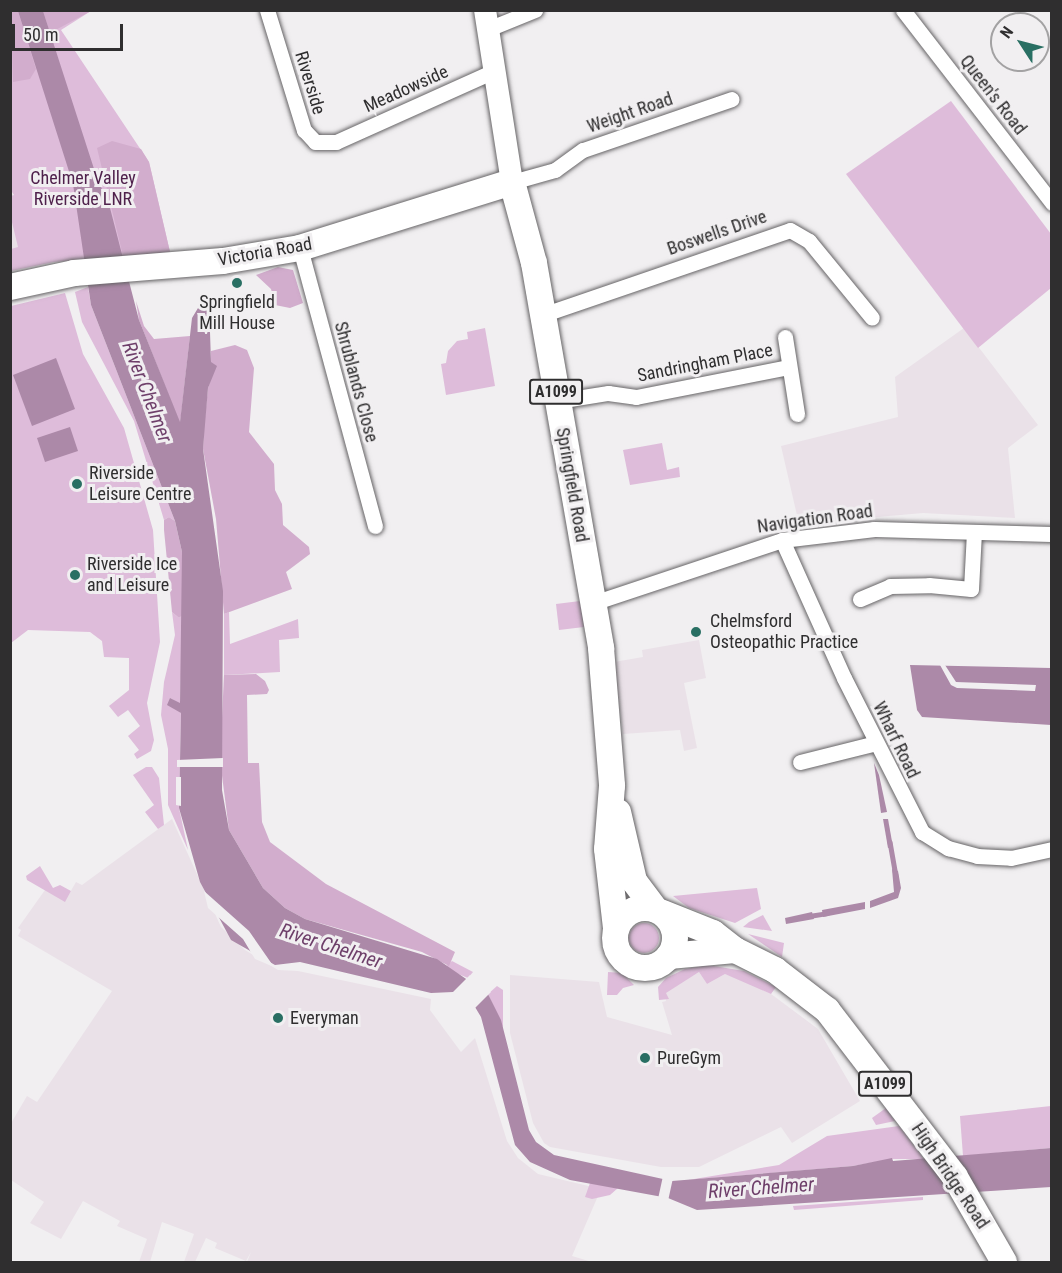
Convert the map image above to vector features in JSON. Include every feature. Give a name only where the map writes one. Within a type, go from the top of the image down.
[{"type":"main road","name":"Springfield Road","points":[[486,20],[492,72],[512,182],[534,263],[601,648],[612,786],[634,881],[659,911]]},
{"type":"main road","name":"Victoria Road","points":[[10,287],[74,273],[223,261],[300,248],[512,182]]},
{"type":"main road","name":"Springfield Road","points":[[612,786],[607,849],[616,928]]},
{"type":"main road","points":[[616,928],[627,913],[659,911]]},
{"type":"main road","name":"High Bridge Road","points":[[659,911],[713,933],[739,952],[801,989],[841,1026],[955,1178],[1004,1263]]},
{"type":"main road","name":"A1099","points":[[659,911],[675,938],[669,956]]},
{"type":"main road","name":"A1099","points":[[616,928],[616,947],[635,967],[654,967],[669,956],[739,952]]},
{"type":"street","name":"Riverside","points":[[267,10],[304,130],[315,142],[336,142]]},
{"type":"street","points":[[486,20],[535,10]]},
{"type":"street","name":"Queen's Road","points":[[903,10],[1052,203]]},
{"type":"street","name":"Meadowside","points":[[336,142],[492,72]]},
{"type":"street","name":"Weight Road","points":[[512,182],[555,170],[584,150],[732,99]]},
{"type":"street","name":"Boswells Drive","points":[[542,315],[790,230],[809,241],[872,318]]},
{"type":"street","name":"Shrublands Close","points":[[300,248],[375,526]]},
{"type":"street","name":"Sandringham Place","points":[[784,337],[797,414]]},
{"type":"street","name":"Sandringham Place","points":[[557,401],[608,393],[636,396],[789,368]]},
{"type":"street","name":"Navigation Road","points":[[593,603],[782,540],[874,529],[1052,534]]},
{"type":"street","points":[[860,599],[890,586],[929,585],[971,589],[974,532]]},
{"type":"street","name":"Wharf Road","points":[[782,540],[789,563],[914,821],[934,841],[965,854],[995,858],[1052,849]]},
{"type":"street","points":[[800,762],[876,743]]},
{"type":"shaded area","points":[[11,11],[18,11],[36,69],[30,79],[13,82]]},
{"type":"shaded area","points":[[43,11],[91,11],[50,33]]},
{"type":"shaded area","points":[[112,141],[141,149],[149,162],[170,252],[123,256],[97,148]]},
{"type":"shaded area","points":[[10,182],[29,266],[11,271],[10,271]]},
{"type":"shaded area","points":[[278,267],[293,270],[303,303],[290,308],[275,305],[271,289],[256,275]]},
{"type":"shaded area","points":[[136,301],[144,326],[154,339],[190,336],[180,424],[139,320]]},
{"type":"shaded area","points":[[964,328],[1038,425],[1008,448],[1015,518],[923,513],[799,524],[781,446],[898,417],[895,377]]},
{"type":"shaded area","points":[[235,345],[247,350],[254,368],[249,432],[274,464],[275,490],[282,504],[283,525],[309,547],[310,554],[286,572],[292,589],[224,614],[216,519],[203,449],[208,388],[215,366],[211,364],[211,351]]},
{"type":"shaded area","points":[[169,517],[175,521],[182,552],[183,615],[179,618],[172,612],[164,530],[164,520]]},
{"type":"shaded area","points":[[699,640],[706,678],[684,683],[697,748],[684,751],[680,730],[623,734],[614,662],[643,657],[642,650]]},
{"type":"shaded area","points":[[256,674],[265,681],[269,690],[267,694],[247,695],[248,763],[259,763],[262,822],[270,842],[326,884],[455,952],[449,966],[422,952],[305,919],[285,908],[263,888],[229,830],[220,760],[224,675]]},
{"type":"shaded area","points":[[172,819],[221,927],[245,950],[278,970],[298,971],[431,999],[430,1010],[461,1052],[475,1038],[507,1141],[518,1158],[538,1174],[601,1189],[572,1256],[592,1262],[247,1262],[251,1252],[246,1261],[215,1248],[217,1243],[206,1238],[195,1262],[184,1262],[194,1234],[162,1222],[150,1262],[139,1262],[147,1239],[117,1226],[120,1221],[83,1201],[61,1239],[30,1223],[44,1202],[11,1180],[10,1125],[27,1096],[37,1102],[112,991],[18,936],[21,930],[18,928],[45,890],[65,901],[76,882],[82,885]]},
{"type":"shaded area","points":[[699,972],[707,984],[725,974],[738,978],[771,994],[818,1029],[860,1101],[792,1143],[781,1127],[699,1167],[661,1167],[550,1147],[544,1143],[533,1123],[510,1033],[510,975],[599,982],[607,1017],[672,1035],[662,1002],[666,1001],[665,993]]},
{"type":"green space","name":"Chelmer Valley Riverside LNR","points":[[11,11],[91,11],[61,30],[149,162],[170,252],[54,262],[11,271],[11,249],[18,247],[10,214],[11,196],[14,195],[10,189]]},
{"type":"green space","points":[[951,101],[1051,234],[1051,288],[978,348],[846,174]]},
{"type":"green space","points":[[88,287],[91,305],[175,521],[169,517],[164,520],[134,421],[82,322],[75,292]]},
{"type":"green space","name":"Riverside Leisure Centre","points":[[65,293],[83,354],[124,428],[153,530],[160,642],[147,703],[154,740],[151,751],[137,759],[134,754],[139,750],[128,736],[140,726],[128,710],[118,717],[109,706],[129,690],[129,658],[104,657],[102,641],[90,632],[28,630],[11,643],[11,306]]},
{"type":"green space","points":[[485,328],[495,386],[446,395],[441,364],[446,363],[448,351],[457,341],[468,339],[467,332]]},
{"type":"green space","points":[[662,443],[667,470],[679,467],[680,477],[630,485],[623,450]]},
{"type":"green space","points":[[580,601],[584,627],[559,630],[556,604]]},
{"type":"green space","points":[[172,612],[179,618],[183,615],[180,704],[170,698],[181,713],[179,808],[188,850],[168,805],[168,749],[161,715],[164,682],[175,635]]},
{"type":"green space","points":[[229,612],[230,644],[298,619],[299,638],[279,640],[280,672],[224,675],[224,614]]},
{"type":"green space","points":[[146,767],[152,767],[159,778],[164,825],[158,829],[145,812],[154,805],[133,775]]},
{"type":"green space","points":[[40,866],[53,888],[60,885],[71,891],[65,902],[27,880],[26,876]]},
{"type":"green space","points":[[757,888],[761,909],[735,923],[689,908],[673,896]]},
{"type":"green space","points":[[763,915],[772,931],[743,927],[749,922]]},
{"type":"green space","points":[[644,923],[655,927],[659,938],[655,949],[644,953],[633,949],[629,938],[633,927]]},
{"type":"green space","points":[[748,934],[784,943],[782,957]]},
{"type":"green space","points":[[452,961],[473,972],[468,978],[451,971],[445,967]]},
{"type":"green space","points":[[708,965],[744,971],[776,987],[771,994],[725,974],[707,984],[699,972],[666,993],[669,999],[659,1000],[658,987],[666,978],[685,969]]},
{"type":"green space","points":[[608,972],[622,973],[634,985],[623,988],[617,995],[607,995]]},
{"type":"green space","points":[[497,986],[503,990],[503,1028],[488,994]]},
{"type":"green space","points":[[1051,1106],[1051,1148],[963,1156],[960,1116]]},
{"type":"green space","points":[[886,1108],[895,1121],[876,1125],[872,1118]]},
{"type":"green space","points":[[899,1126],[924,1159],[892,1159],[853,1166],[688,1180],[779,1165],[827,1136]]},
{"type":"green space","points":[[590,1183],[618,1188],[610,1195],[592,1199],[585,1197]]},
{"type":"green space","points":[[923,1197],[923,1200],[794,1210],[793,1206]]},
{"type":"water","name":"River Chelmer","points":[[18,11],[43,11],[96,175],[110,208],[139,320],[180,422],[192,318],[201,303],[209,302],[211,362],[217,366],[208,388],[203,449],[223,591],[222,790],[229,830],[263,888],[285,908],[305,919],[437,959],[488,994],[501,1020],[529,1130],[536,1142],[554,1155],[672,1181],[853,1166],[892,1158],[893,1161],[1051,1148],[1051,1187],[697,1210],[668,1198],[570,1180],[530,1162],[515,1145],[481,1017],[475,1007],[453,992],[431,993],[300,962],[275,965],[231,940],[200,882],[179,808],[181,713],[167,705],[170,698],[180,703],[182,552],[175,521],[91,305],[73,184]]},
{"type":"water","points":[[56,358],[75,409],[32,426],[13,375]]},
{"type":"water","points":[[70,427],[78,451],[45,462],[37,438]]},
{"type":"water","points":[[910,665],[1051,668],[1051,725],[922,717],[917,710]]},
{"type":"water","points":[[874,763],[879,775],[887,812],[881,813]]},
{"type":"water","points":[[883,819],[888,819],[893,847],[888,848]]},
{"type":"water","points":[[892,869],[898,871],[901,888],[898,898],[870,908],[870,901],[894,892]]},
{"type":"water","points":[[865,902],[865,909],[823,917],[822,910]]},
{"type":"water","points":[[812,912],[814,919],[786,924],[785,918]]},
{"type":"pier","points":[[940,665],[945,665],[956,682],[1036,685],[1035,691],[957,688],[951,685]]},
{"type":"pier","points":[[223,758],[223,767],[177,767],[177,760]]},
{"type":"pier","points":[[176,777],[181,777],[181,806],[176,805]]},
{"type":"pier","points":[[204,891],[249,931],[274,967],[255,959],[243,939],[208,908]]},
{"type":"pier","points":[[470,975],[491,992],[473,1010],[451,994]]},
{"type":"pier","points":[[663,1176],[673,1178],[668,1201],[658,1199]]},
{"type":"waterway","points":[[890,842],[896,875]]},
{"type":"waterway","points":[[809,916],[827,913]]},
{"type":"place","name":"Springfield Mill House","points":[[237,283]]},
{"type":"place","name":"Riverside Leisure Centre","points":[[77,484]]},
{"type":"place","name":"Riverside Ice and Leisure","points":[[75,575]]},
{"type":"place","name":"Chelmsford Osteopathic Practice","points":[[696,632]]},
{"type":"place","name":"Everyman","points":[[278,1018]]},
{"type":"place","name":"PureGym","points":[[645,1058]]}]
